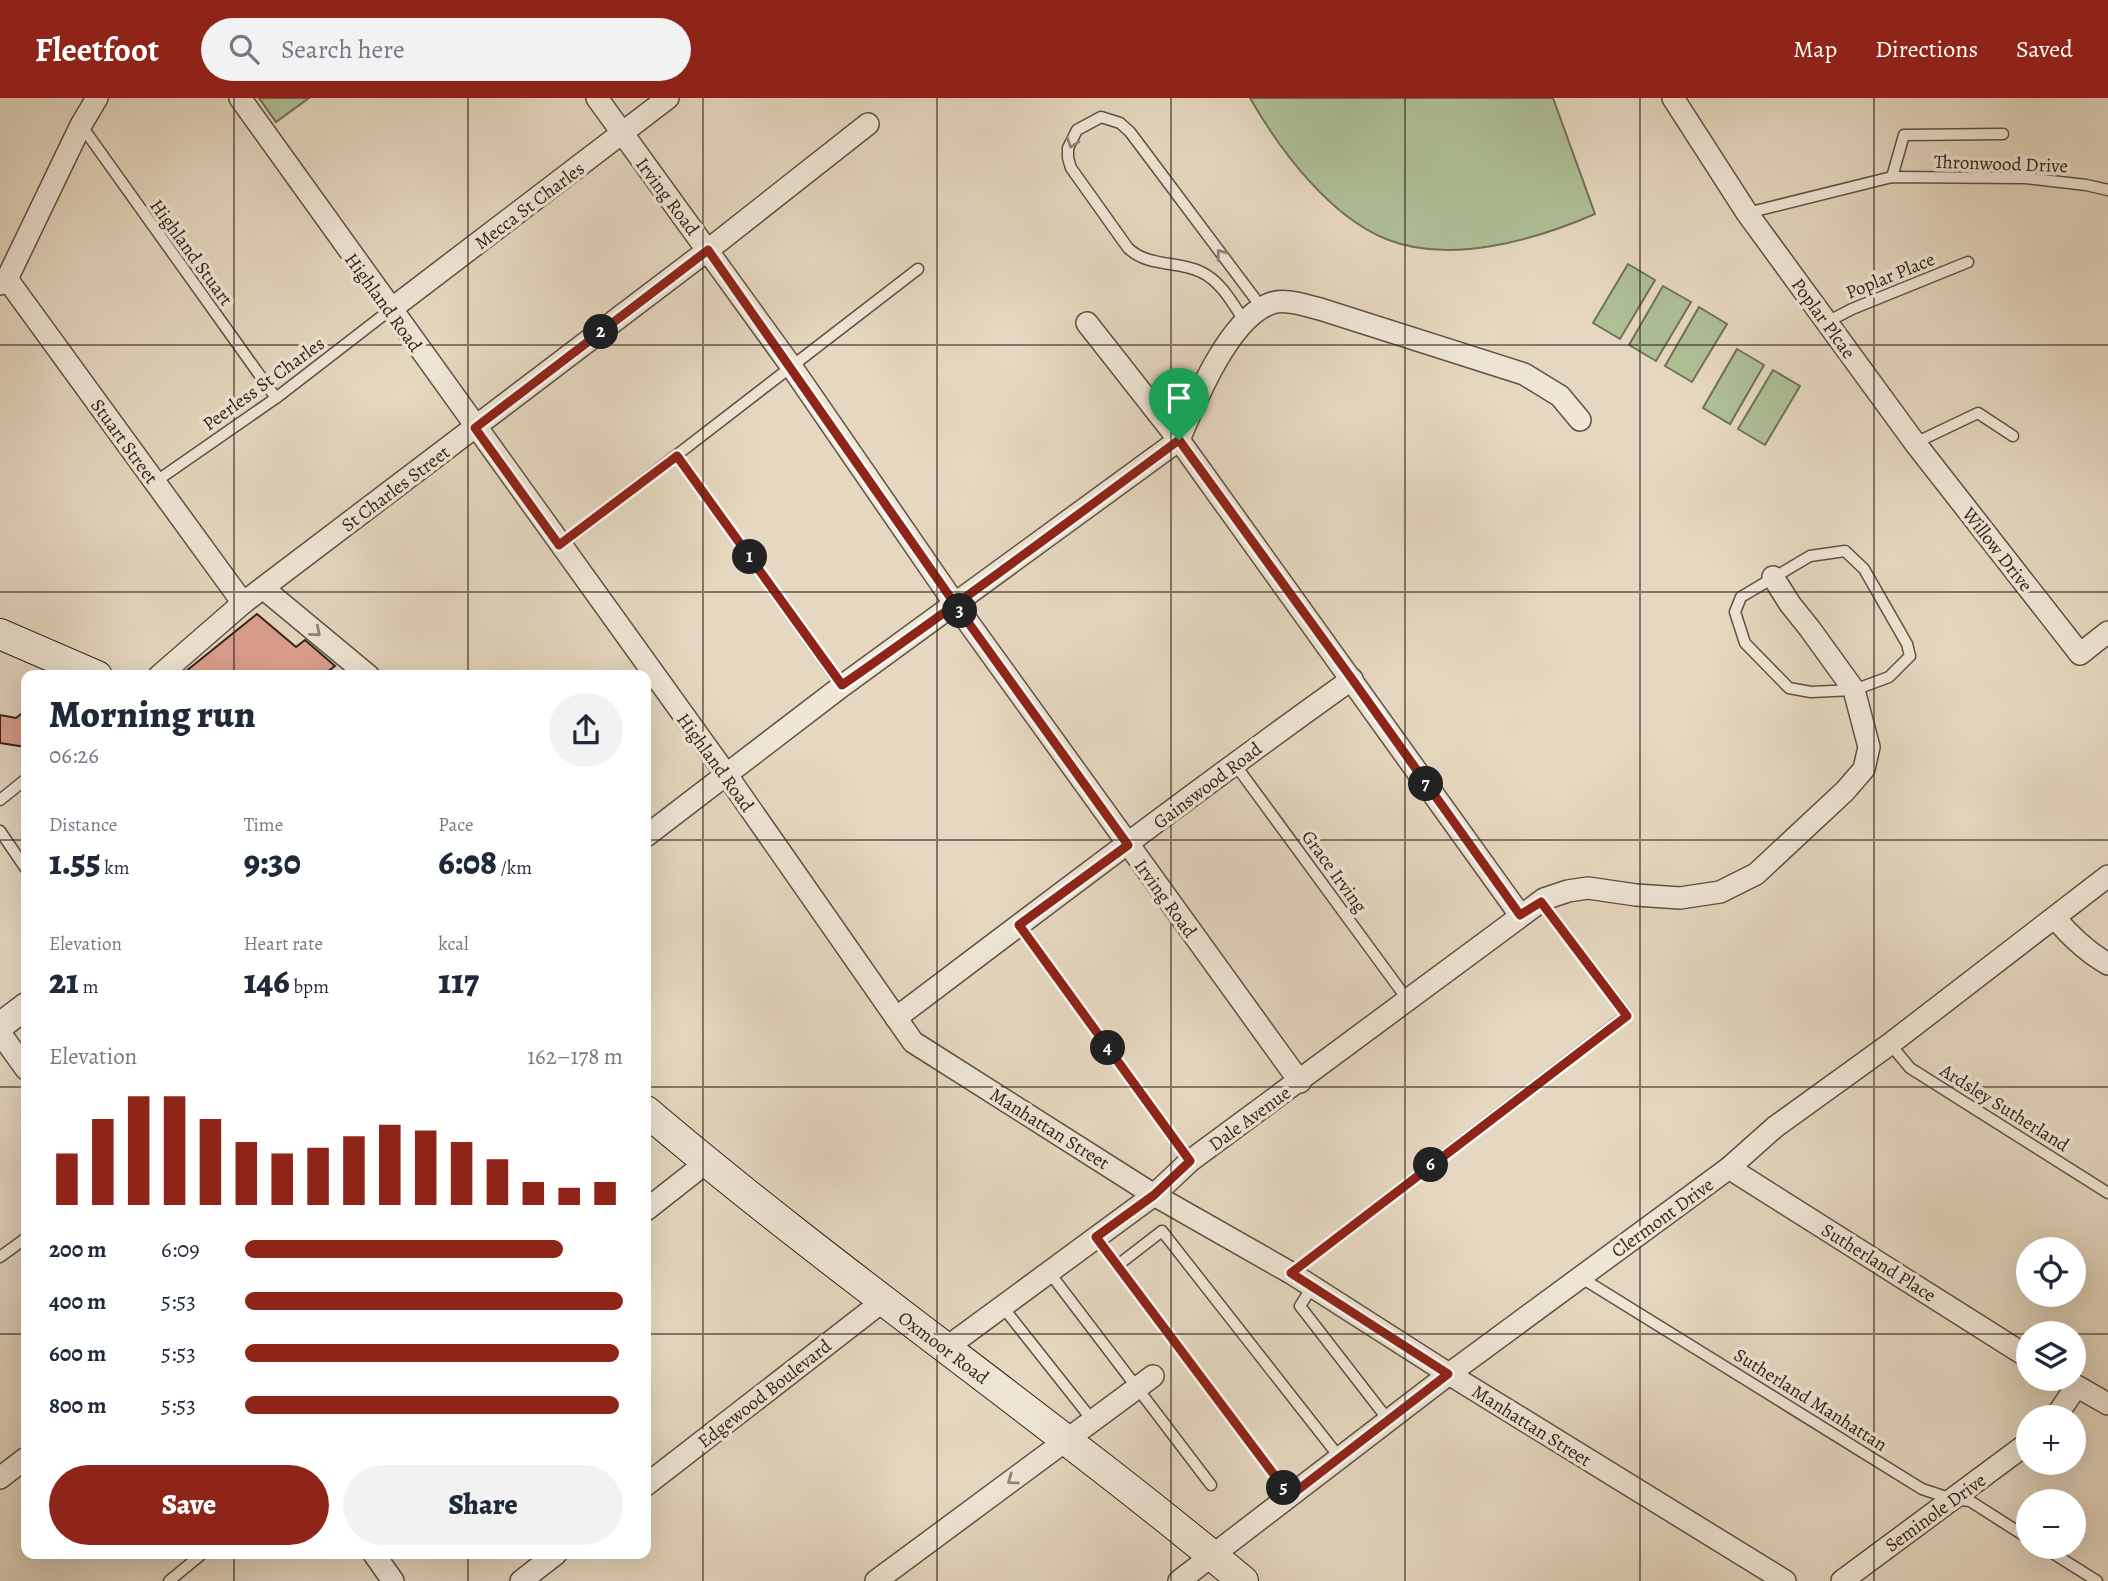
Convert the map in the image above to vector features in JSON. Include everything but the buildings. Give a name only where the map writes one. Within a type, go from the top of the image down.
[{"type":"main road","points":[[0,634],[83,670]]},
{"type":"main road","name":"Oxmoor Road","points":[[651,1117],[883,1301],[1067,1440],[1243,1581]]},
{"type":"street","points":[[4,281],[97,98]]},
{"type":"street","name":"Highland Road","points":[[240,98],[650,670]]},
{"type":"street","name":"Irving Road","points":[[597,98],[791,366],[955,604],[1300,1082]]},
{"type":"street","name":"Mecca St Charles","points":[[390,310],[668,98]]},
{"type":"street","name":"Poplar Plcae","points":[[1673,98],[1747,213],[1915,443]]},
{"type":"street","name":"St Charles Street","points":[[166,670],[243,603],[708,250],[868,124]]},
{"type":"street","name":"Stuart Street","points":[[4,281],[243,603]]},
{"type":"street","points":[[651,832],[842,685],[1179,440],[1201,386],[1221,352],[1253,315],[1268,304],[1293,302],[1320,309],[1524,374],[1560,396],[1580,420]]},
{"type":"street","points":[[1087,323],[1179,440],[1520,915]]},
{"type":"street","name":"Willow Drive","points":[[1915,443],[2080,654],[2108,632]]},
{"type":"street","points":[[1773,577],[1854,690]]},
{"type":"street","points":[[263,588],[362,670]]},
{"type":"street","name":"Highland Road","points":[[651,671],[896,1018]]},
{"type":"street","name":"Gainswood Road","points":[[896,1018],[1234,763],[1352,679]]},
{"type":"street","name":"Dale Avenue","points":[[946,1348],[1154,1195],[1190,1161],[1541,902],[1568,891],[1588,888],[1680,898],[1720,892],[1756,874],[1845,791],[1864,769],[1869,747],[1854,690]]},
{"type":"street","name":"Clermont Drive","points":[[1178,1581],[1448,1374],[1729,1168],[1775,1127],[1890,1044],[2108,876]]},
{"type":"street","points":[[2055,918],[2071,937],[2108,964]]},
{"type":"street","points":[[0,1026],[21,1010]]},
{"type":"street","name":"Manhattan Street","points":[[896,1018],[914,1042],[1154,1195],[1291,1273],[1448,1374],[1785,1581]]},
{"type":"street","points":[[0,1033],[21,1062]]},
{"type":"street","points":[[651,1206],[707,1163]]},
{"type":"street","name":"Sutherland Place","points":[[1729,1168],[2016,1349]]},
{"type":"street","name":"Edgewood Boulevard","points":[[651,1481],[883,1301]]},
{"type":"street","points":[[876,1581],[1145,1382]]},
{"type":"street","points":[[2084,1391],[2108,1404]]},
{"type":"street","name":"Seminole Drive","points":[[1842,1581],[2016,1452]]},
{"type":"street","points":[[0,1478],[21,1462]]},
{"type":"street","points":[[378,1559],[393,1581]]},
{"type":"street","points":[[522,1581],[550,1559]]},
{"type":"lane","points":[[1101,117],[1120,123],[1130,132],[1253,315],[1202,272],[1138,258],[1128,248],[1071,168],[1068,148],[1077,130],[1101,117]]},
{"type":"lane","name":"Highland Stuart","points":[[81,125],[276,398]]},
{"type":"lane","name":"Thronwood Drive","points":[[1892,177],[1904,135],[2003,134]]},
{"type":"lane","name":"Thronwood Drive","points":[[1747,213],[1892,177],[2025,178],[2108,190]]},
{"type":"lane","name":"Poplar Place","points":[[1827,322],[1968,262]]},
{"type":"lane","points":[[559,545],[918,269]]},
{"type":"lane","name":"Peerless St Charles","points":[[155,482],[276,398],[390,310]]},
{"type":"lane","points":[[1915,443],[1978,413],[2013,436]]},
{"type":"lane","points":[[677,456],[842,685]]},
{"type":"lane","points":[[1845,551],[1864,569],[1908,644],[1910,656],[1889,677],[1854,690],[1811,692],[1789,688],[1745,642],[1735,612],[1741,597],[1810,556],[1845,551]]},
{"type":"lane","name":"Grace Irving","points":[[1234,763],[1408,999]]},
{"type":"lane","points":[[0,800],[21,783]]},
{"type":"lane","points":[[0,831],[21,862]]},
{"type":"lane","points":[[1291,1273],[1627,1016],[1541,902]]},
{"type":"lane","points":[[1019,925],[1190,1161]]},
{"type":"lane","name":"Ardsley Sutherland","points":[[1890,1044],[1910,1068],[2108,1193]]},
{"type":"lane","points":[[1118,1265],[1162,1231],[1340,1458]]},
{"type":"lane","points":[[1096,1237],[1290,1496]]},
{"type":"lane","points":[[0,1257],[21,1242]]},
{"type":"lane","points":[[1049,1272],[1145,1382],[1211,1485]]},
{"type":"lane","name":"Sutherland Manhattan","points":[[1580,1277],[1922,1489],[1952,1499],[1970,1501],[2016,1530]]},
{"type":"lane","points":[[1312,1287],[1300,1306],[1389,1421]]},
{"type":"lane","points":[[1002,1306],[1093,1421]]},
{"type":"lane","points":[[169,1581],[196,1559]]},
{"type":"lane","points":[[2062,1559],[2097,1581]]},
{"type":"green space","points":[[259,98],[309,98],[276,122]]},
{"type":"green space","points":[[1250,98],[1553,98],[1595,214],[1546,233],[1492,246],[1437,250],[1386,239],[1345,215],[1326,198],[1291,159]]},
{"type":"green space","points":[[1628,264],[1655,280],[1620,339],[1593,323]]},
{"type":"green space","points":[[1663,286],[1691,302],[1656,361],[1629,345]]},
{"type":"green space","points":[[1699,307],[1727,324],[1692,382],[1665,366]]},
{"type":"green space","points":[[1737,349],[1764,365],[1730,424],[1703,408]]},
{"type":"green space","points":[[1773,370],[1800,386],[1765,445],[1738,429]]},
{"type":"route","points":[[1179,440],[1063,526],[955,604],[863,671],[842,685],[677,456],[559,545],[475,428],[708,250],[955,604],[1128,845],[1019,925],[1190,1161],[1154,1195],[1096,1237],[1290,1496],[1448,1374],[1291,1273],[1627,1016],[1541,902],[1520,915],[1179,440]]}]
